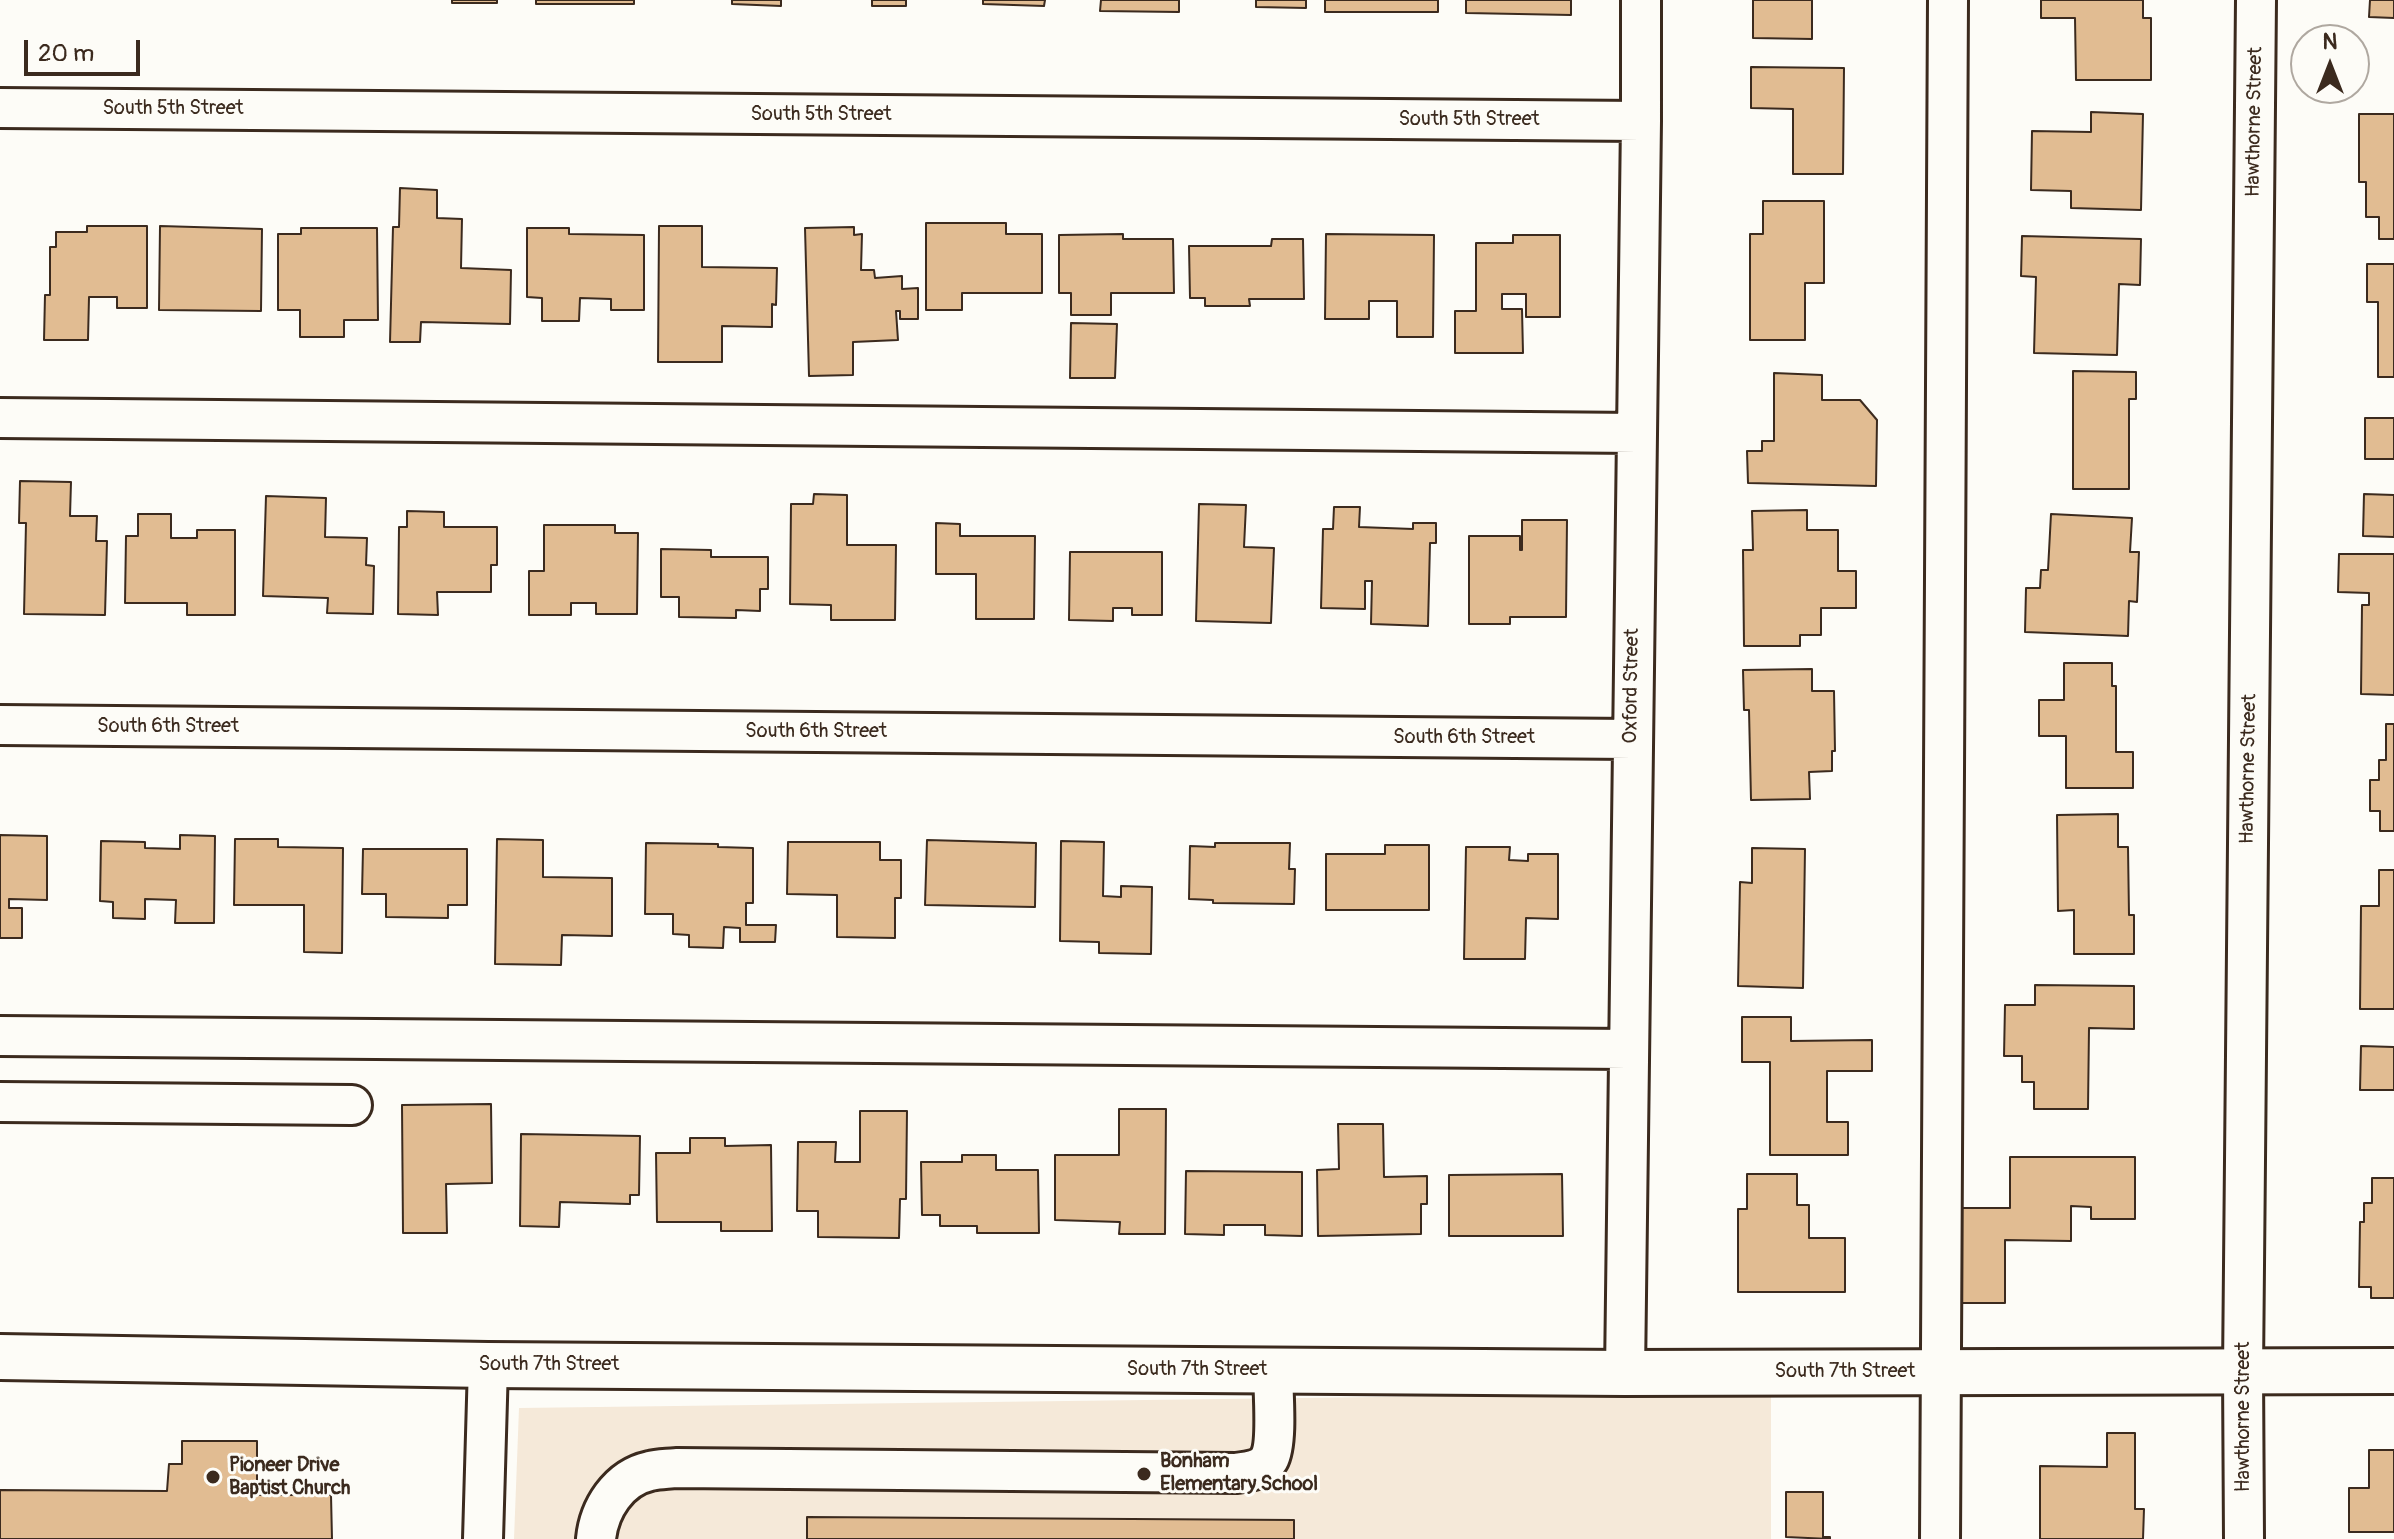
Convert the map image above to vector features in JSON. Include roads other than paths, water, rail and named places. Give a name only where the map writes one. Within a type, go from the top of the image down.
[{"type":"main road","name":"South 7th Street","points":[[0,1357],[488,1365],[1625,1373],[2394,1371]]},
{"type":"street","name":"Oxford Street","points":[[1625,1373],[1641,0]]},
{"type":"street","points":[[1940,1539],[1948,0]]},
{"type":"street","name":"Hawthorne Street","points":[[2244,1539],[2256,0]]},
{"type":"street","name":"South 5th Street","points":[[0,108],[1641,121]]},
{"type":"street","points":[[0,418],[1637,433]]},
{"type":"street","name":"South 6th Street","points":[[0,725],[1632,739]]},
{"type":"street","points":[[0,1036],[1628,1049]]},
{"type":"street","points":[[0,1102],[352,1105]]},
{"type":"street","points":[[483,1539],[488,1365]]},
{"type":"street","points":[[596,1539],[603,1509],[621,1486],[647,1471],[676,1468],[1236,1473],[1258,1470],[1269,1459],[1274,1437],[1273,1370]]},
{"type":"place","name":"Bonham Elementary School","points":[[1144,1474]]},
{"type":"place","name":"Pioneer Drive Baptist Church","points":[[213,1477]]}]
